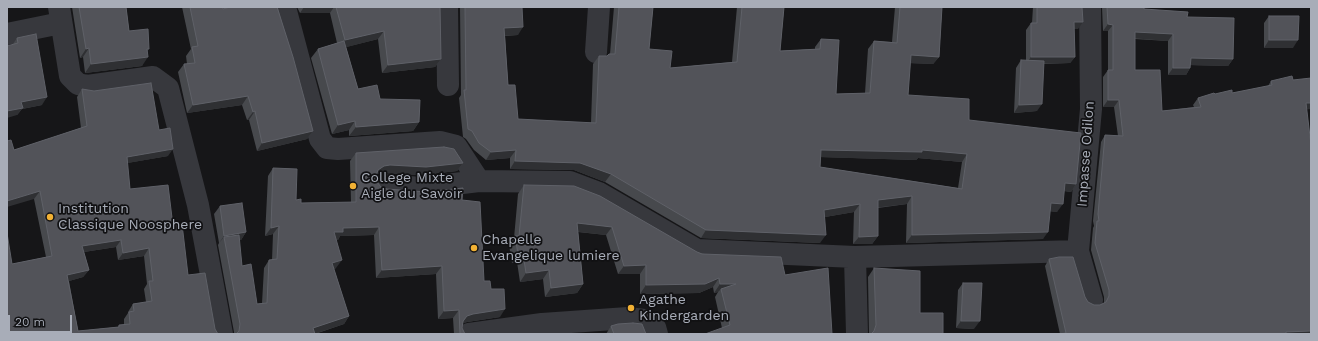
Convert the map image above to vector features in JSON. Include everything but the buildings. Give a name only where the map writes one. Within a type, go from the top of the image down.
[{"type":"street","points":[[285,7],[320,139],[327,148],[338,150],[440,142],[456,146],[479,180]]},
{"type":"street","points":[[447,7],[448,85]]},
{"type":"street","points":[[596,52],[599,7]]},
{"type":"street","name":"Impasse Odilon","points":[[1090,7],[1091,109],[1078,251],[1092,300]]},
{"type":"street","points":[[7,34],[60,15],[70,76],[78,84],[87,86],[153,77],[168,88],[198,205],[222,334]]},
{"type":"street","points":[[383,185],[421,188],[479,180],[570,182],[599,193],[697,250],[855,257],[1078,251]]},
{"type":"street","points":[[855,257],[857,334]]},
{"type":"street","points":[[469,334],[542,324],[628,318],[644,320],[655,327],[657,334]]},
{"type":"place","name":"College Mixte Aigle du Savoir","points":[[353,186]]},
{"type":"place","name":"Institution Classique Noosphere","points":[[50,217]]},
{"type":"place","name":"Chapelle Evangelique lumiere","points":[[474,248]]},
{"type":"place","name":"Agathe Kindergarden","points":[[631,308]]}]
